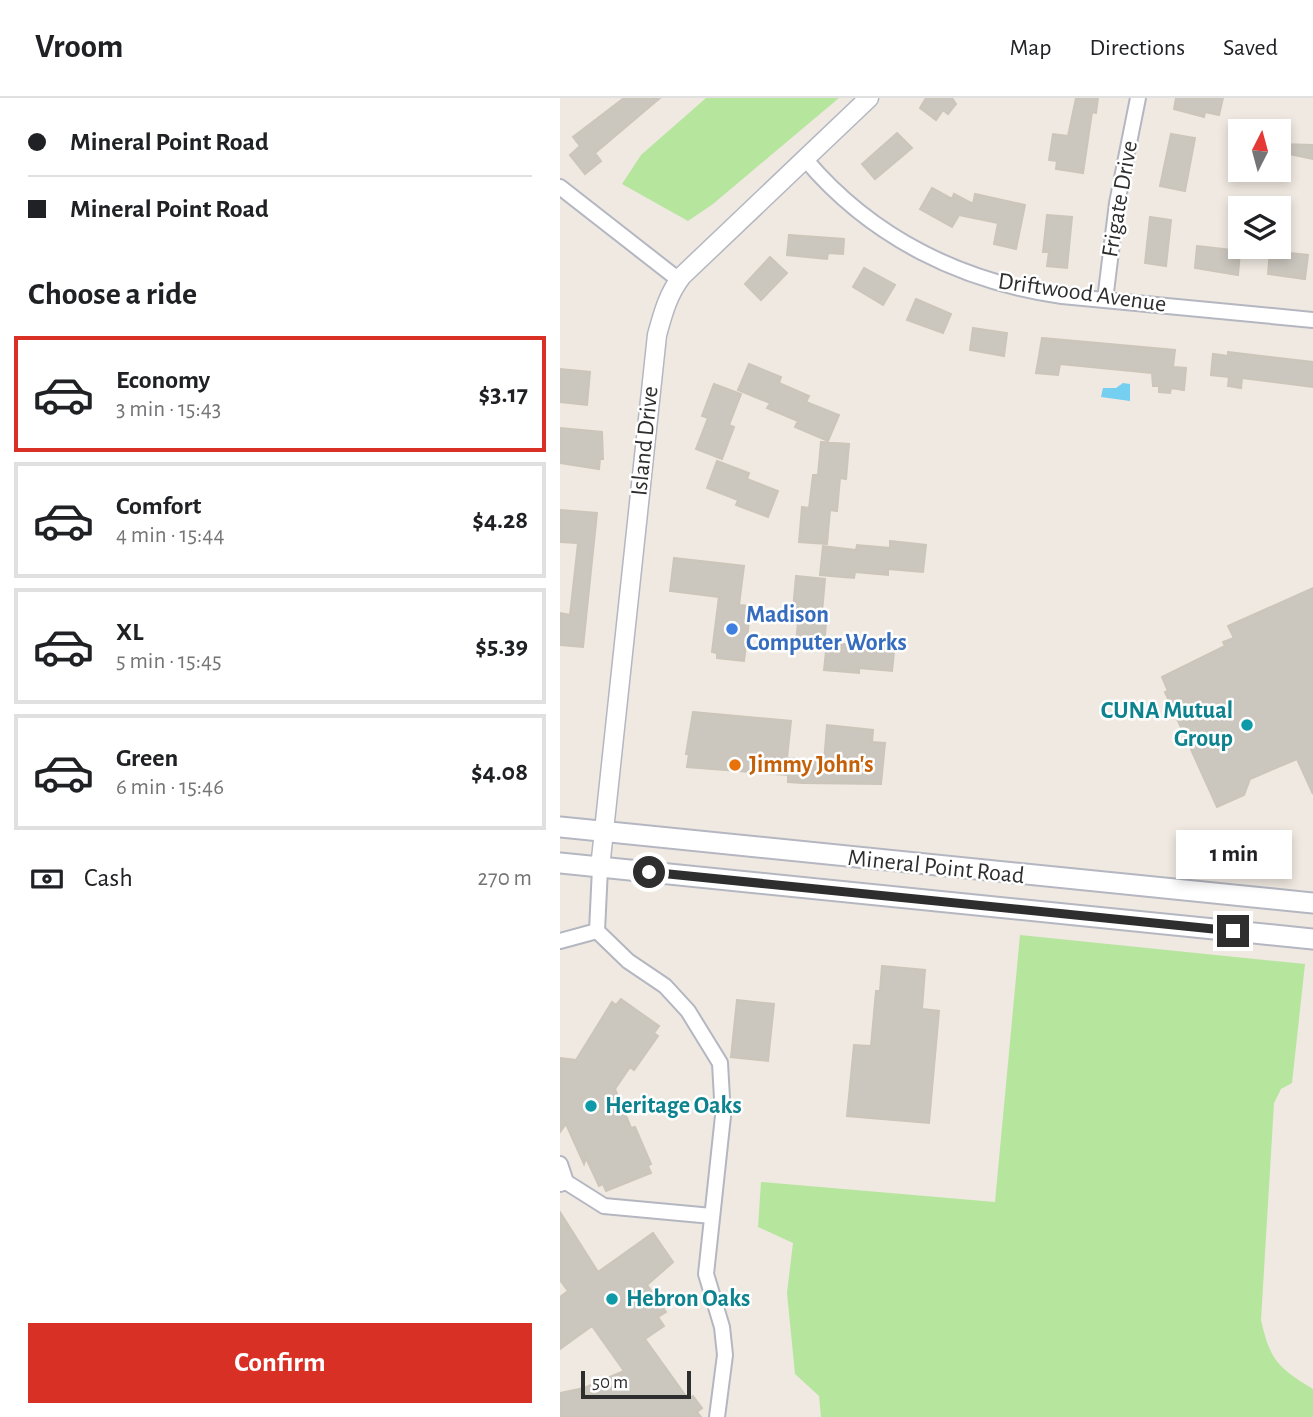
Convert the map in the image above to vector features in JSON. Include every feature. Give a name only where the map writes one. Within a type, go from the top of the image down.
[{"type":"main road","name":"Mineral Point Road","points":[[560,827],[899,864],[1313,903]]},
{"type":"main road","name":"Mineral Point Road","points":[[560,863],[1313,939]]},
{"type":"street","name":"Island Drive","points":[[600,868],[657,335],[671,291],[679,280],[869,98]]},
{"type":"street","name":"Frigate Drive","points":[[1105,300],[1117,203],[1138,98]]},
{"type":"street","name":"Driftwood Avenue","points":[[806,160],[824,181],[865,217],[942,265],[1030,291],[1313,320]]},
{"type":"street","points":[[560,187],[679,280]]},
{"type":"street","points":[[600,868],[597,931],[628,961],[665,986],[688,1011],[720,1063],[723,1116],[706,1273],[722,1327],[725,1355],[717,1417]]},
{"type":"street","points":[[560,941],[597,931]]},
{"type":"street","points":[[560,1164],[563,1183],[604,1206],[712,1216]]},
{"type":"green space","points":[[706,98],[839,98],[713,204],[688,221],[622,184],[641,155]]},
{"type":"green space","points":[[1020,935],[1305,964],[1292,1083],[1281,1089],[1274,1103],[1261,1320],[1268,1345],[1277,1362],[1313,1389],[1313,1417],[821,1417],[819,1396],[795,1374],[787,1293],[793,1243],[758,1227],[761,1182],[995,1202]]},
{"type":"water","points":[[1123,383],[1130,384],[1130,401],[1101,397],[1103,388],[1116,388]]},
{"type":"building","points":[[624,98],[660,98],[595,153],[601,161],[585,174],[570,155],[580,146],[573,137]]},
{"type":"building","points":[[926,98],[952,98],[956,104],[948,114],[943,110],[936,120],[920,108]]},
{"type":"building","points":[[1076,98],[1098,98],[1096,113],[1092,112],[1083,173],[1056,169],[1057,161],[1049,160],[1053,134],[1068,136]]},
{"type":"building","points":[[1176,98],[1223,98],[1219,115],[1205,112],[1204,117],[1174,109]]},
{"type":"building","points":[[897,133],[912,148],[875,179],[862,164]]},
{"type":"building","points":[[1171,134],[1195,138],[1185,191],[1160,186]]},
{"type":"building","points":[[1292,144],[1313,145],[1313,159],[1292,155]]},
{"type":"building","points":[[932,188],[952,199],[954,194],[973,204],[975,194],[1025,205],[1016,249],[994,244],[998,223],[959,215],[952,227],[920,209]]},
{"type":"building","points":[[1047,215],[1072,217],[1067,268],[1047,266],[1049,252],[1043,252]]},
{"type":"building","points":[[1150,217],[1171,220],[1166,266],[1145,263]]},
{"type":"building","points":[[789,235],[844,239],[843,254],[828,253],[827,259],[787,255]]},
{"type":"building","points":[[1197,246],[1228,250],[1228,259],[1239,259],[1238,275],[1195,268]]},
{"type":"building","points":[[1291,253],[1308,255],[1305,279],[1268,274],[1269,259],[1291,259]]},
{"type":"building","points":[[770,257],[787,273],[761,300],[745,284]]},
{"type":"building","points":[[864,268],[895,285],[883,305],[853,287]]},
{"type":"building","points":[[916,299],[951,314],[943,333],[907,320]]},
{"type":"building","points":[[973,328],[1007,333],[1004,356],[970,350]]},
{"type":"building","points":[[1042,338],[1175,350],[1173,367],[1186,368],[1184,390],[1171,388],[1170,393],[1159,392],[1159,386],[1153,386],[1152,373],[1060,364],[1058,375],[1036,373]]},
{"type":"building","points":[[1228,352],[1313,362],[1313,387],[1242,378],[1241,388],[1228,386],[1229,377],[1211,375],[1213,354],[1228,356]]},
{"type":"building","points":[[749,364],[781,377],[779,383],[809,396],[806,402],[839,415],[828,441],[795,427],[798,421],[767,408],[770,403],[738,390]]},
{"type":"building","points":[[560,369],[590,372],[587,405],[560,402]]},
{"type":"building","points":[[714,384],[741,394],[729,425],[734,427],[722,459],[696,449],[708,418],[702,416]]},
{"type":"building","points":[[560,428],[602,432],[603,459],[600,459],[599,469],[560,463]]},
{"type":"building","points":[[821,442],[849,444],[846,479],[840,478],[837,511],[830,510],[827,544],[799,542],[802,507],[809,508],[813,475],[818,475]]},
{"type":"building","points":[[717,461],[749,473],[747,479],[778,491],[768,517],[736,505],[738,500],[707,488]]},
{"type":"building","points":[[560,510],[597,513],[583,647],[560,645],[560,613],[570,615],[578,543],[560,542]]},
{"type":"building","points":[[890,541],[926,545],[923,572],[888,569],[888,575],[855,572],[854,578],[820,575],[823,546],[856,550],[857,545],[890,548]]},
{"type":"building","name":"Madison Computer Works","points":[[674,558],[744,566],[739,605],[751,606],[744,661],[717,658],[717,653],[712,652],[719,597],[670,591]]},
{"type":"building","points":[[796,576],[825,579],[822,612],[827,612],[824,646],[796,644],[799,611],[793,610]]},
{"type":"building","name":"CUNA Mutual Group","points":[[1313,588],[1313,794],[1297,759],[1250,779],[1244,795],[1217,807],[1165,692],[1168,691],[1162,677],[1225,646],[1223,642],[1234,638],[1228,626]]},
{"type":"building","points":[[861,639],[895,643],[892,671],[859,668],[859,673],[824,670],[827,642],[860,646]]},
{"type":"building","points":[[693,712],[791,721],[787,758],[824,762],[827,725],[873,730],[872,742],[885,743],[881,784],[788,782],[788,775],[687,767],[689,754],[686,754]]},
{"type":"building","points":[[882,966],[925,970],[922,1009],[939,1011],[929,1123],[847,1116],[854,1045],[871,1046],[876,991],[880,991]]},
{"type":"building","name":"Heritage Oaks","points":[[621,999],[659,1026],[654,1033],[658,1036],[634,1070],[630,1067],[615,1089],[631,1128],[635,1127],[651,1164],[648,1166],[651,1173],[606,1191],[603,1184],[599,1186],[586,1158],[584,1164],[566,1124],[560,1132],[560,1058],[576,1060],[612,1002],[616,1005]]},
{"type":"building","points":[[737,1000],[774,1004],[768,1061],[731,1057]]},
{"type":"building","points":[[560,1212],[598,1272],[653,1233],[673,1262],[647,1285],[666,1312],[658,1317],[664,1326],[645,1339],[688,1399],[693,1396],[702,1408],[697,1412],[701,1417],[560,1417],[560,1393],[584,1388],[624,1371],[592,1326],[560,1349],[560,1297],[568,1291],[560,1280]]},
{"type":"place","name":"Madison Computer Works","points":[[732,629]]},
{"type":"place","name":"CUNA Mutual Group","points":[[1247,725]]},
{"type":"place","name":"Jimmy John's","points":[[735,765]]},
{"type":"place","name":"Heritage Oaks","points":[[591,1106]]},
{"type":"place","name":"Hebron Oaks","points":[[612,1299]]},
{"type":"route","points":[[649,872],[1233,931]]}]
